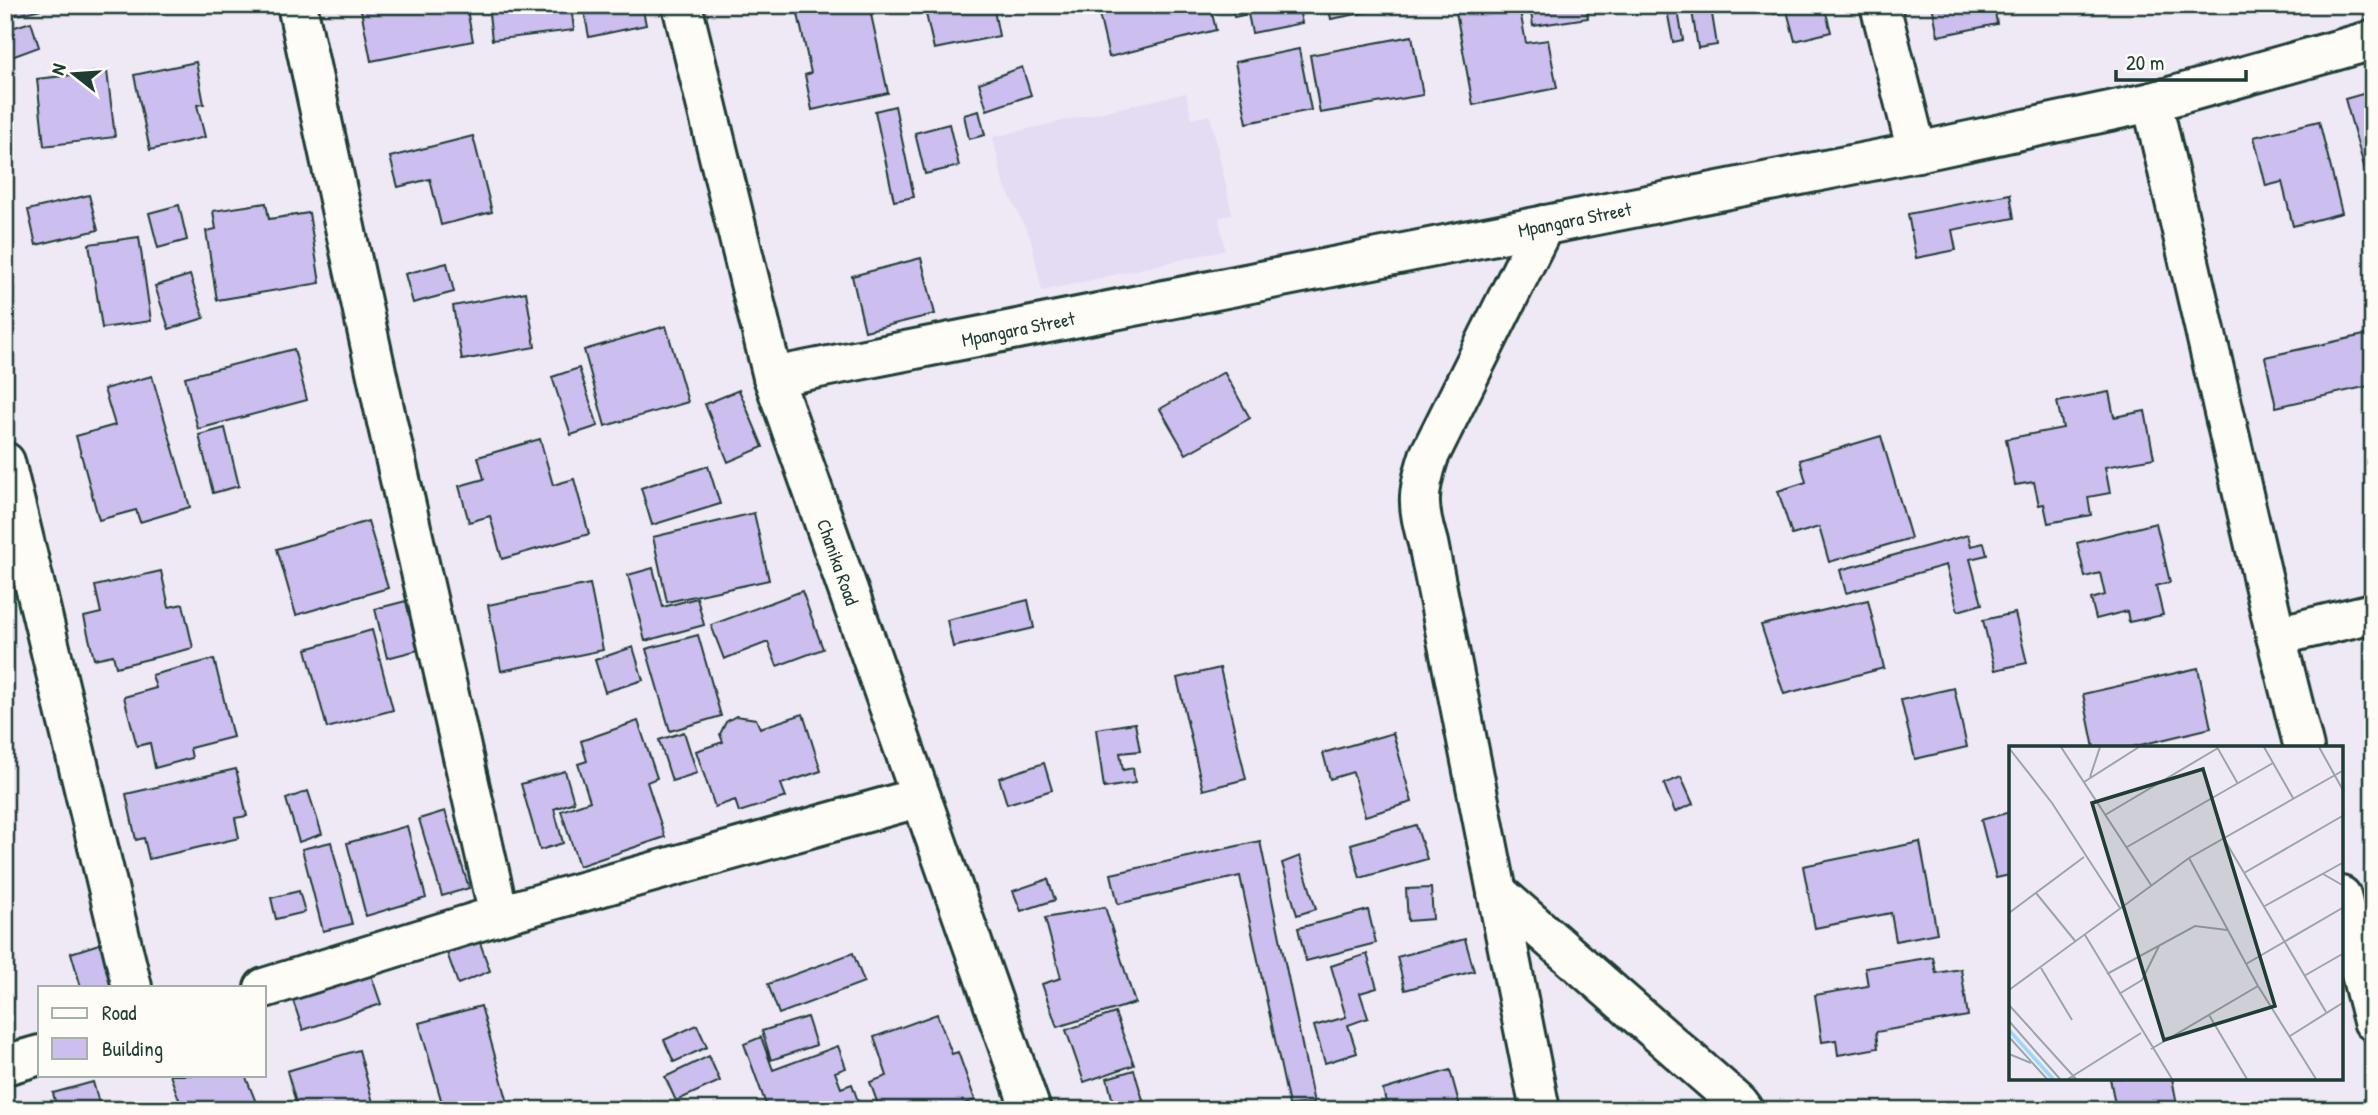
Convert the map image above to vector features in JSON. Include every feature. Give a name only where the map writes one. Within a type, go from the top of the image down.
[{"type":"street","points":[[297,5],[387,422],[499,915]]},
{"type":"street","points":[[1880,5],[1917,152]]},
{"type":"street","name":"Chanika Road","points":[[684,6],[774,377],[1031,1110]]},
{"type":"street","name":"Mpangara Street","points":[[774,377],[1917,152],[2152,102],[2373,40]]},
{"type":"street","points":[[2152,102],[2304,746]]},
{"type":"street","points":[[1540,1110],[1428,543],[1419,514],[1420,485],[1429,456],[1544,225]]},
{"type":"street","points":[[5,462],[132,986]]},
{"type":"street","points":[[2276,636],[2373,613]]},
{"type":"street","points":[[266,987],[499,915],[921,797]]},
{"type":"street","points":[[1497,892],[1743,1110]]},
{"type":"street","points":[[2343,904],[2373,1021]]},
{"type":"street","points":[[5,1065],[38,1056]]},
{"type":"shaded area","points":[[1186,93],[1192,119],[1210,115],[1232,214],[1219,218],[1225,250],[1042,291],[1031,239],[1003,182],[993,137]]},
{"type":"building","points":[[5,5],[45,5],[45,8],[5,18]]},
{"type":"building","points":[[360,5],[466,5],[473,41],[371,61]]},
{"type":"building","points":[[488,5],[571,5],[574,30],[492,40]]},
{"type":"building","points":[[583,5],[642,5],[646,25],[589,37]]},
{"type":"building","points":[[796,5],[869,5],[888,93],[812,110],[805,75],[811,73]]},
{"type":"building","points":[[924,5],[993,5],[999,36],[934,49]]},
{"type":"building","points":[[1132,5],[1210,5],[1216,30],[1109,57],[1099,14]]},
{"type":"building","points":[[1231,5],[1298,5],[1302,23],[1252,33],[1248,14],[1234,17]]},
{"type":"building","points":[[1328,5],[1404,5],[1331,19]]},
{"type":"building","points":[[1494,5],[1519,5],[1526,43],[1548,40],[1557,88],[1473,105],[1456,12]]},
{"type":"building","points":[[1530,5],[1586,5],[1588,18],[1533,26]]},
{"type":"building","points":[[1666,5],[1677,5],[1683,40],[1673,42]]},
{"type":"building","points":[[1772,5],[1824,5],[1831,32],[1795,41],[1787,11],[1774,14]]},
{"type":"building","points":[[1932,5],[1994,5],[1997,24],[1938,36]]},
{"type":"building","points":[[1711,8],[1717,45],[1698,48],[1692,11]]},
{"type":"building","points":[[31,22],[39,47],[9,58],[5,47],[5,30]]},
{"type":"building","points":[[1412,36],[1423,95],[1320,113],[1310,55]]},
{"type":"building","points":[[1299,49],[1311,110],[1247,123],[1235,62]]},
{"type":"building","points":[[196,62],[204,104],[197,105],[205,137],[150,150],[134,75]]},
{"type":"building","points":[[1022,67],[1031,95],[987,110],[979,83]]},
{"type":"building","points":[[107,71],[115,137],[44,146],[37,79]]},
{"type":"building","points":[[2373,91],[2373,198],[2345,99]]},
{"type":"building","points":[[895,106],[914,197],[894,201],[875,111]]},
{"type":"building","points":[[979,111],[985,135],[969,139],[964,115]]},
{"type":"building","points":[[2319,121],[2342,213],[2293,226],[2282,182],[2266,186],[2254,137]]},
{"type":"building","points":[[949,124],[959,166],[925,174],[915,133]]},
{"type":"building","points":[[473,136],[492,212],[441,225],[430,179],[398,187],[390,157]]},
{"type":"building","points":[[2010,194],[2014,218],[1952,230],[1956,250],[1916,258],[1908,214]]},
{"type":"building","points":[[89,195],[98,230],[36,245],[28,210]]},
{"type":"building","points":[[266,203],[269,219],[309,213],[320,283],[217,300],[206,231],[216,229],[213,211]]},
{"type":"building","points":[[179,205],[187,240],[158,248],[149,213]]},
{"type":"building","points":[[139,237],[151,321],[102,328],[89,244]]},
{"type":"building","points":[[921,258],[935,314],[865,331],[852,276]]},
{"type":"building","points":[[447,263],[454,292],[413,303],[405,274]]},
{"type":"building","points":[[190,275],[204,318],[169,329],[155,286]]},
{"type":"building","points":[[526,292],[535,347],[462,360],[453,306]]},
{"type":"building","points":[[666,326],[688,402],[605,426],[584,350]]},
{"type":"building","points":[[2373,333],[2373,385],[2276,407],[2265,357]]},
{"type":"building","points":[[294,349],[307,400],[198,429],[185,377]]},
{"type":"building","points":[[579,368],[598,426],[571,435],[552,377]]},
{"type":"building","points":[[1224,372],[1250,418],[1186,454],[1160,409]]},
{"type":"building","points":[[152,376],[190,507],[140,522],[136,510],[99,520],[76,436],[115,425],[104,389]]},
{"type":"building","points":[[739,390],[763,447],[728,462],[705,404]]},
{"type":"building","points":[[2109,392],[2114,417],[2145,411],[2154,458],[2105,467],[2110,493],[2088,497],[2091,515],[2048,523],[2044,504],[2039,505],[2034,482],[2015,485],[2006,439],[2063,428],[2057,402]]},
{"type":"building","points":[[225,428],[239,486],[213,493],[199,435]]},
{"type":"building","points":[[1881,436],[1911,538],[1829,562],[1819,527],[1792,535],[1778,491],[1806,482],[1800,460]]},
{"type":"building","points":[[540,439],[553,485],[574,479],[589,534],[502,559],[490,516],[469,522],[459,486],[484,479],[478,457]]},
{"type":"building","points":[[708,466],[720,504],[652,525],[641,488]]},
{"type":"building","points":[[754,513],[769,580],[667,602],[653,537]]},
{"type":"building","points":[[368,521],[388,588],[296,615],[277,549]]},
{"type":"building","points":[[2156,523],[2170,582],[2156,586],[2163,615],[2129,622],[2127,611],[2096,619],[2091,599],[2105,595],[2100,573],[2085,577],[2077,543]]},
{"type":"building","points":[[1968,535],[1971,546],[1984,543],[1987,555],[1970,559],[1982,604],[1958,611],[1946,565],[1846,593],[1840,570]]},
{"type":"building","points":[[653,568],[663,607],[697,598],[704,625],[645,641],[628,575]]},
{"type":"building","points":[[161,571],[169,607],[183,604],[193,648],[116,667],[113,655],[94,659],[84,617],[101,613],[95,586]]},
{"type":"building","points":[[590,584],[603,650],[501,671],[488,605]]},
{"type":"building","points":[[802,591],[823,649],[777,666],[768,642],[724,659],[711,625]]},
{"type":"building","points":[[1028,600],[1034,628],[953,647],[947,620]]},
{"type":"building","points":[[1868,600],[1884,668],[1784,694],[1761,625]]},
{"type":"building","points":[[406,601],[418,650],[387,658],[375,609]]},
{"type":"building","points":[[2015,613],[2027,663],[1995,670],[1983,620]]},
{"type":"building","points":[[372,630],[393,710],[327,728],[306,649]]},
{"type":"building","points":[[698,635],[721,716],[670,731],[646,649]]},
{"type":"building","points":[[633,647],[643,680],[605,692],[595,660]]},
{"type":"building","points":[[214,659],[233,737],[190,748],[192,758],[155,768],[150,743],[137,746],[124,697],[156,688],[152,675]]},
{"type":"building","points":[[1220,668],[1246,779],[1203,790],[1177,678]]},
{"type":"building","points":[[2198,668],[2211,728],[2136,746],[2094,746],[2083,694]]},
{"type":"building","points":[[1954,688],[1967,747],[1915,759],[1901,700]]},
{"type":"building","points":[[803,714],[821,771],[781,784],[786,797],[739,812],[735,800],[715,807],[696,751],[723,742],[720,734],[726,722],[736,716],[756,719],[760,728]]},
{"type":"building","points":[[638,721],[657,778],[647,782],[665,837],[579,866],[561,811],[590,801],[578,764],[587,761],[581,741]]},
{"type":"building","points":[[1135,723],[1140,751],[1120,753],[1123,770],[1133,768],[1135,783],[1104,788],[1096,729]]},
{"type":"building","points":[[684,732],[697,773],[672,781],[659,740]]},
{"type":"building","points":[[1393,733],[1412,802],[1365,816],[1353,772],[1330,779],[1323,753]]},
{"type":"building","points":[[1044,763],[1052,790],[1007,804],[999,778]]},
{"type":"building","points":[[236,769],[247,816],[235,818],[239,838],[149,859],[144,838],[136,840],[126,794]]},
{"type":"building","points":[[565,771],[574,802],[554,809],[563,843],[540,850],[521,784]]},
{"type":"building","points":[[1681,777],[1693,804],[1675,812],[1664,784]]},
{"type":"building","points":[[308,791],[322,834],[299,842],[286,799]]},
{"type":"building","points":[[445,811],[469,888],[442,896],[419,819]]},
{"type":"building","points":[[2009,812],[2009,875],[1996,878],[1981,820]]},
{"type":"building","points":[[1416,825],[1427,859],[1360,878],[1351,844]]},
{"type":"building","points":[[407,826],[426,898],[366,916],[347,843]]},
{"type":"building","points":[[1260,841],[1314,1103],[1289,1105],[1240,876],[1118,904],[1111,874]]},
{"type":"building","points":[[331,842],[352,924],[323,931],[302,849]]},
{"type":"building","points":[[1920,842],[1937,933],[1896,941],[1891,913],[1815,928],[1803,866]]},
{"type":"building","points":[[1300,856],[1316,909],[1297,915],[1282,863]]},
{"type":"building","points":[[1048,879],[1055,900],[1021,911],[1013,891]]},
{"type":"building","points":[[1431,888],[1433,919],[1408,921],[1406,889]]},
{"type":"building","points":[[299,891],[305,912],[276,919],[271,898]]},
{"type":"building","points":[[1105,907],[1135,1003],[1057,1027],[1042,984],[1061,978],[1045,918]]},
{"type":"building","points":[[1368,910],[1376,943],[1306,961],[1298,928]]},
{"type":"building","points":[[478,937],[490,971],[458,984],[446,950]]},
{"type":"building","points":[[1465,939],[1474,971],[1405,990],[1397,957]]},
{"type":"building","points":[[102,943],[114,986],[81,986],[71,953]]},
{"type":"building","points":[[853,953],[864,982],[779,1014],[768,984]]},
{"type":"building","points":[[1367,954],[1377,988],[1360,993],[1368,1018],[1348,1025],[1357,1053],[1325,1063],[1314,1026],[1346,1017],[1331,966]]},
{"type":"building","points":[[1933,957],[1936,973],[1961,969],[1968,1016],[1876,1032],[1878,1048],[1838,1055],[1836,1040],[1822,1042],[1815,995],[1868,986],[1865,968]]},
{"type":"building","points":[[369,969],[381,1004],[303,1030],[291,995]]},
{"type":"building","points":[[481,1006],[510,1110],[444,1110],[419,1023]]},
{"type":"building","points":[[1115,1013],[1134,1065],[1084,1082],[1066,1030]]},
{"type":"building","points":[[937,1014],[952,1054],[958,1052],[975,1100],[948,1110],[880,1110],[870,1082],[887,1076],[874,1037]]},
{"type":"building","points":[[807,1017],[816,1045],[771,1060],[762,1031]]},
{"type":"building","points":[[697,1025],[707,1047],[674,1062],[664,1040]]},
{"type":"building","points":[[761,1037],[773,1070],[838,1046],[846,1068],[835,1072],[841,1088],[852,1084],[861,1110],[768,1110],[744,1044]]},
{"type":"building","points":[[359,1050],[375,1110],[298,1110],[287,1071]]},
{"type":"building","points":[[709,1056],[720,1081],[676,1101],[665,1077]]},
{"type":"building","points":[[1134,1070],[1146,1110],[1101,1110],[1114,1106],[1107,1078]]},
{"type":"building","points":[[1450,1070],[1461,1110],[1388,1110],[1383,1090]]},
{"type":"building","points":[[170,1076],[245,1076],[259,1110],[183,1110]]},
{"type":"building","points":[[2110,1080],[2172,1080],[2178,1110],[2116,1110]]},
{"type":"building","points":[[93,1082],[101,1110],[57,1110],[53,1093]]}]
